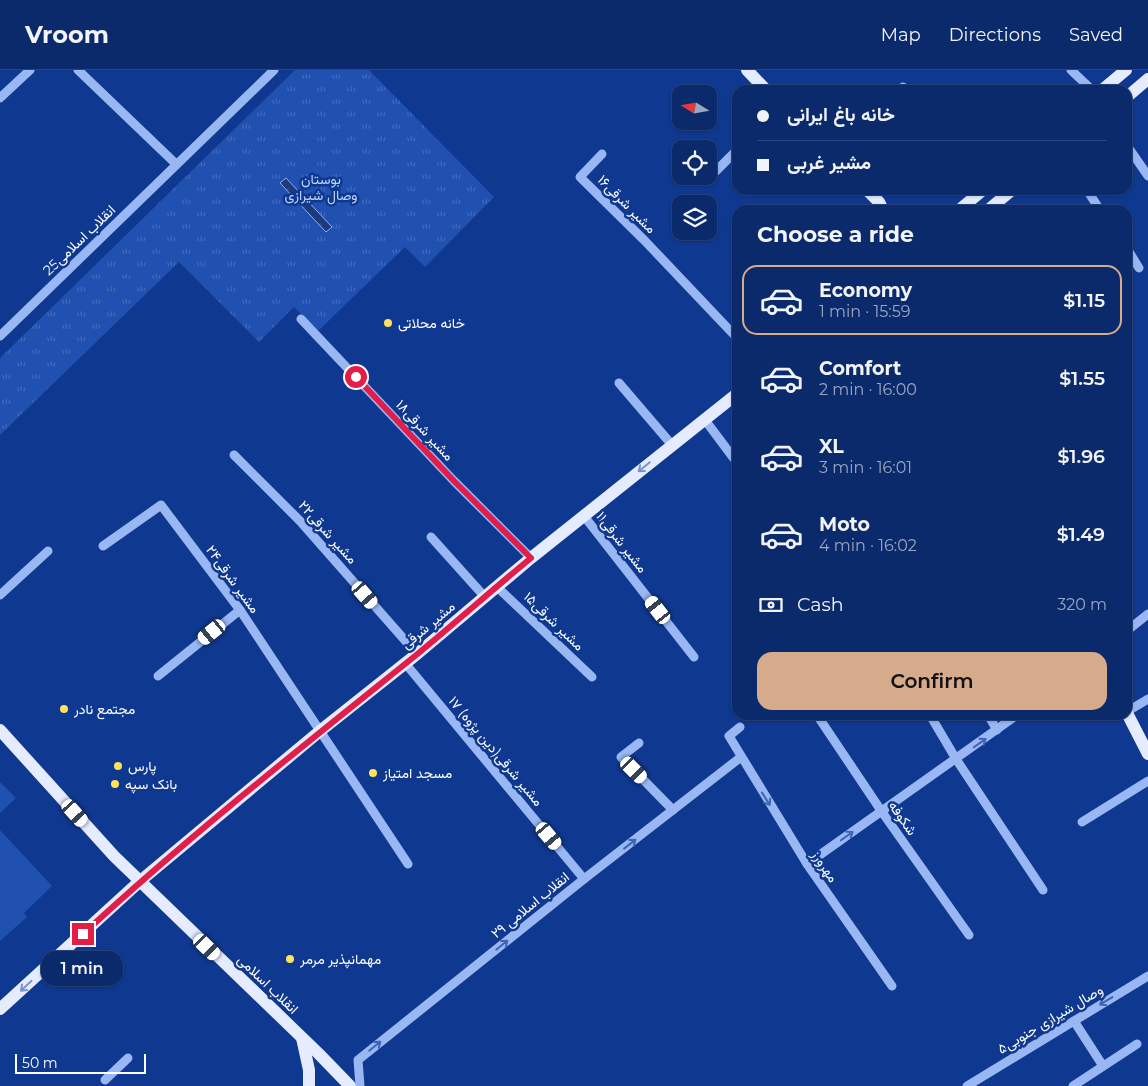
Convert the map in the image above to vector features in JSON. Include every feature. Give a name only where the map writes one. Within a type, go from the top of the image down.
[{"type":"main road","points":[[747,70],[761,85]]},
{"type":"main road","points":[[1108,85],[1126,70]]},
{"type":"main road","points":[[1132,93],[1147,83]]},
{"type":"main road","points":[[872,195],[880,205]]},
{"type":"main road","points":[[964,205],[974,195]]},
{"type":"main road","points":[[994,205],[1006,195]]},
{"type":"main road","name":"مشیر شرقی","points":[[0,1009],[140,882],[320,731],[417,654],[496,586],[732,399]]},
{"type":"main road","points":[[1131,720],[1148,754]]},
{"type":"main road","name":"انقلاب اسلامی","points":[[0,730],[114,856],[350,1086]]},
{"type":"main road","points":[[302,1038],[309,1070],[309,1086]]},
{"type":"street","points":[[0,98],[30,70]]},
{"type":"street","points":[[78,70],[176,164]]},
{"type":"street","name":"25انقلاب اسلامی","points":[[0,336],[274,70]]},
{"type":"street","points":[[1071,70],[1087,85]]},
{"type":"street","name":"مشیر شرقی۱۶","points":[[602,154],[580,177],[645,241],[732,334]]},
{"type":"street","points":[[1132,154],[1148,176]]},
{"type":"street","points":[[717,171],[732,155]]},
{"type":"street","points":[[1132,257],[1139,268]]},
{"type":"street","name":"مشیر شرقی۱۸","points":[[301,319],[454,481],[531,558]]},
{"type":"street","points":[[618,383],[672,445]]},
{"type":"street","points":[[705,420],[732,456]]},
{"type":"street","name":"مشیر شرقی۲۲","points":[[234,455],[300,521],[417,654]]},
{"type":"street","name":"مشیر شرقی۲۴","points":[[103,546],[160,505],[240,610],[408,864]]},
{"type":"street","name":"مشیر شرقی۱۱","points":[[584,516],[694,657]]},
{"type":"street","points":[[431,537],[484,596]]},
{"type":"street","points":[[0,595],[48,551]]},
{"type":"street","name":"مشیر شرقی۱۵","points":[[496,586],[592,677]]},
{"type":"street","points":[[158,676],[240,610]]},
{"type":"street","points":[[1132,627],[1148,614]]},
{"type":"street","name":"۱۷ مشیر شرقی(دین پژوه)","points":[[405,663],[584,879]]},
{"type":"street","points":[[1132,709],[1148,699]]},
{"type":"street","name":"شکوفه","points":[[820,720],[882,812],[969,935]]},
{"type":"street","points":[[933,720],[956,760],[1043,890]]},
{"type":"street","points":[[991,720],[997,730]]},
{"type":"street","points":[[807,864],[1010,720]]},
{"type":"street","name":"مهرورز","points":[[740,728],[729,736],[741,757],[807,864],[892,986]]},
{"type":"street","points":[[639,743],[621,757],[673,810]]},
{"type":"street","name":"انقلاب اسلامی ۲۹","points":[[360,1086],[358,1060],[584,879],[741,757]]},
{"type":"street","points":[[1082,822],[1148,781]]},
{"type":"street","name":"۵وصال شیرازی جنوبی","points":[[967,1086],[1148,976]]},
{"type":"street","points":[[1074,1021],[1103,1066]]},
{"type":"street","points":[[1073,1086],[1137,1044]]},
{"type":"street","points":[[105,1080],[128,1058]]},
{"type":"green space","name":"بوستان وصال شیرازی","points":[[295,70],[369,70],[494,197],[425,267],[405,247],[318,331],[294,307],[259,342],[179,262],[0,435],[0,358]]},
{"type":"green space","points":[[0,782],[16,798],[0,813]]},
{"type":"green space","points":[[0,830],[52,886],[24,913],[27,917],[0,941]]},
{"type":"water","points":[[286,178],[332,227],[326,232],[280,183]]},
{"type":"place","name":"خانه محلاتی","points":[[388,323]]},
{"type":"place","name":"مجتمع نادر","points":[[64,709]]},
{"type":"place","name":"پارس","points":[[118,766]]},
{"type":"place","name":"مسجد امتیاز","points":[[373,773]]},
{"type":"place","name":"بانک سپه","points":[[115,784]]},
{"type":"place","name":"مهمانپذیر مرمر","points":[[290,959]]},
{"type":"route","points":[[83,934],[214,819],[417,654],[531,558],[454,481],[356,377]]}]
